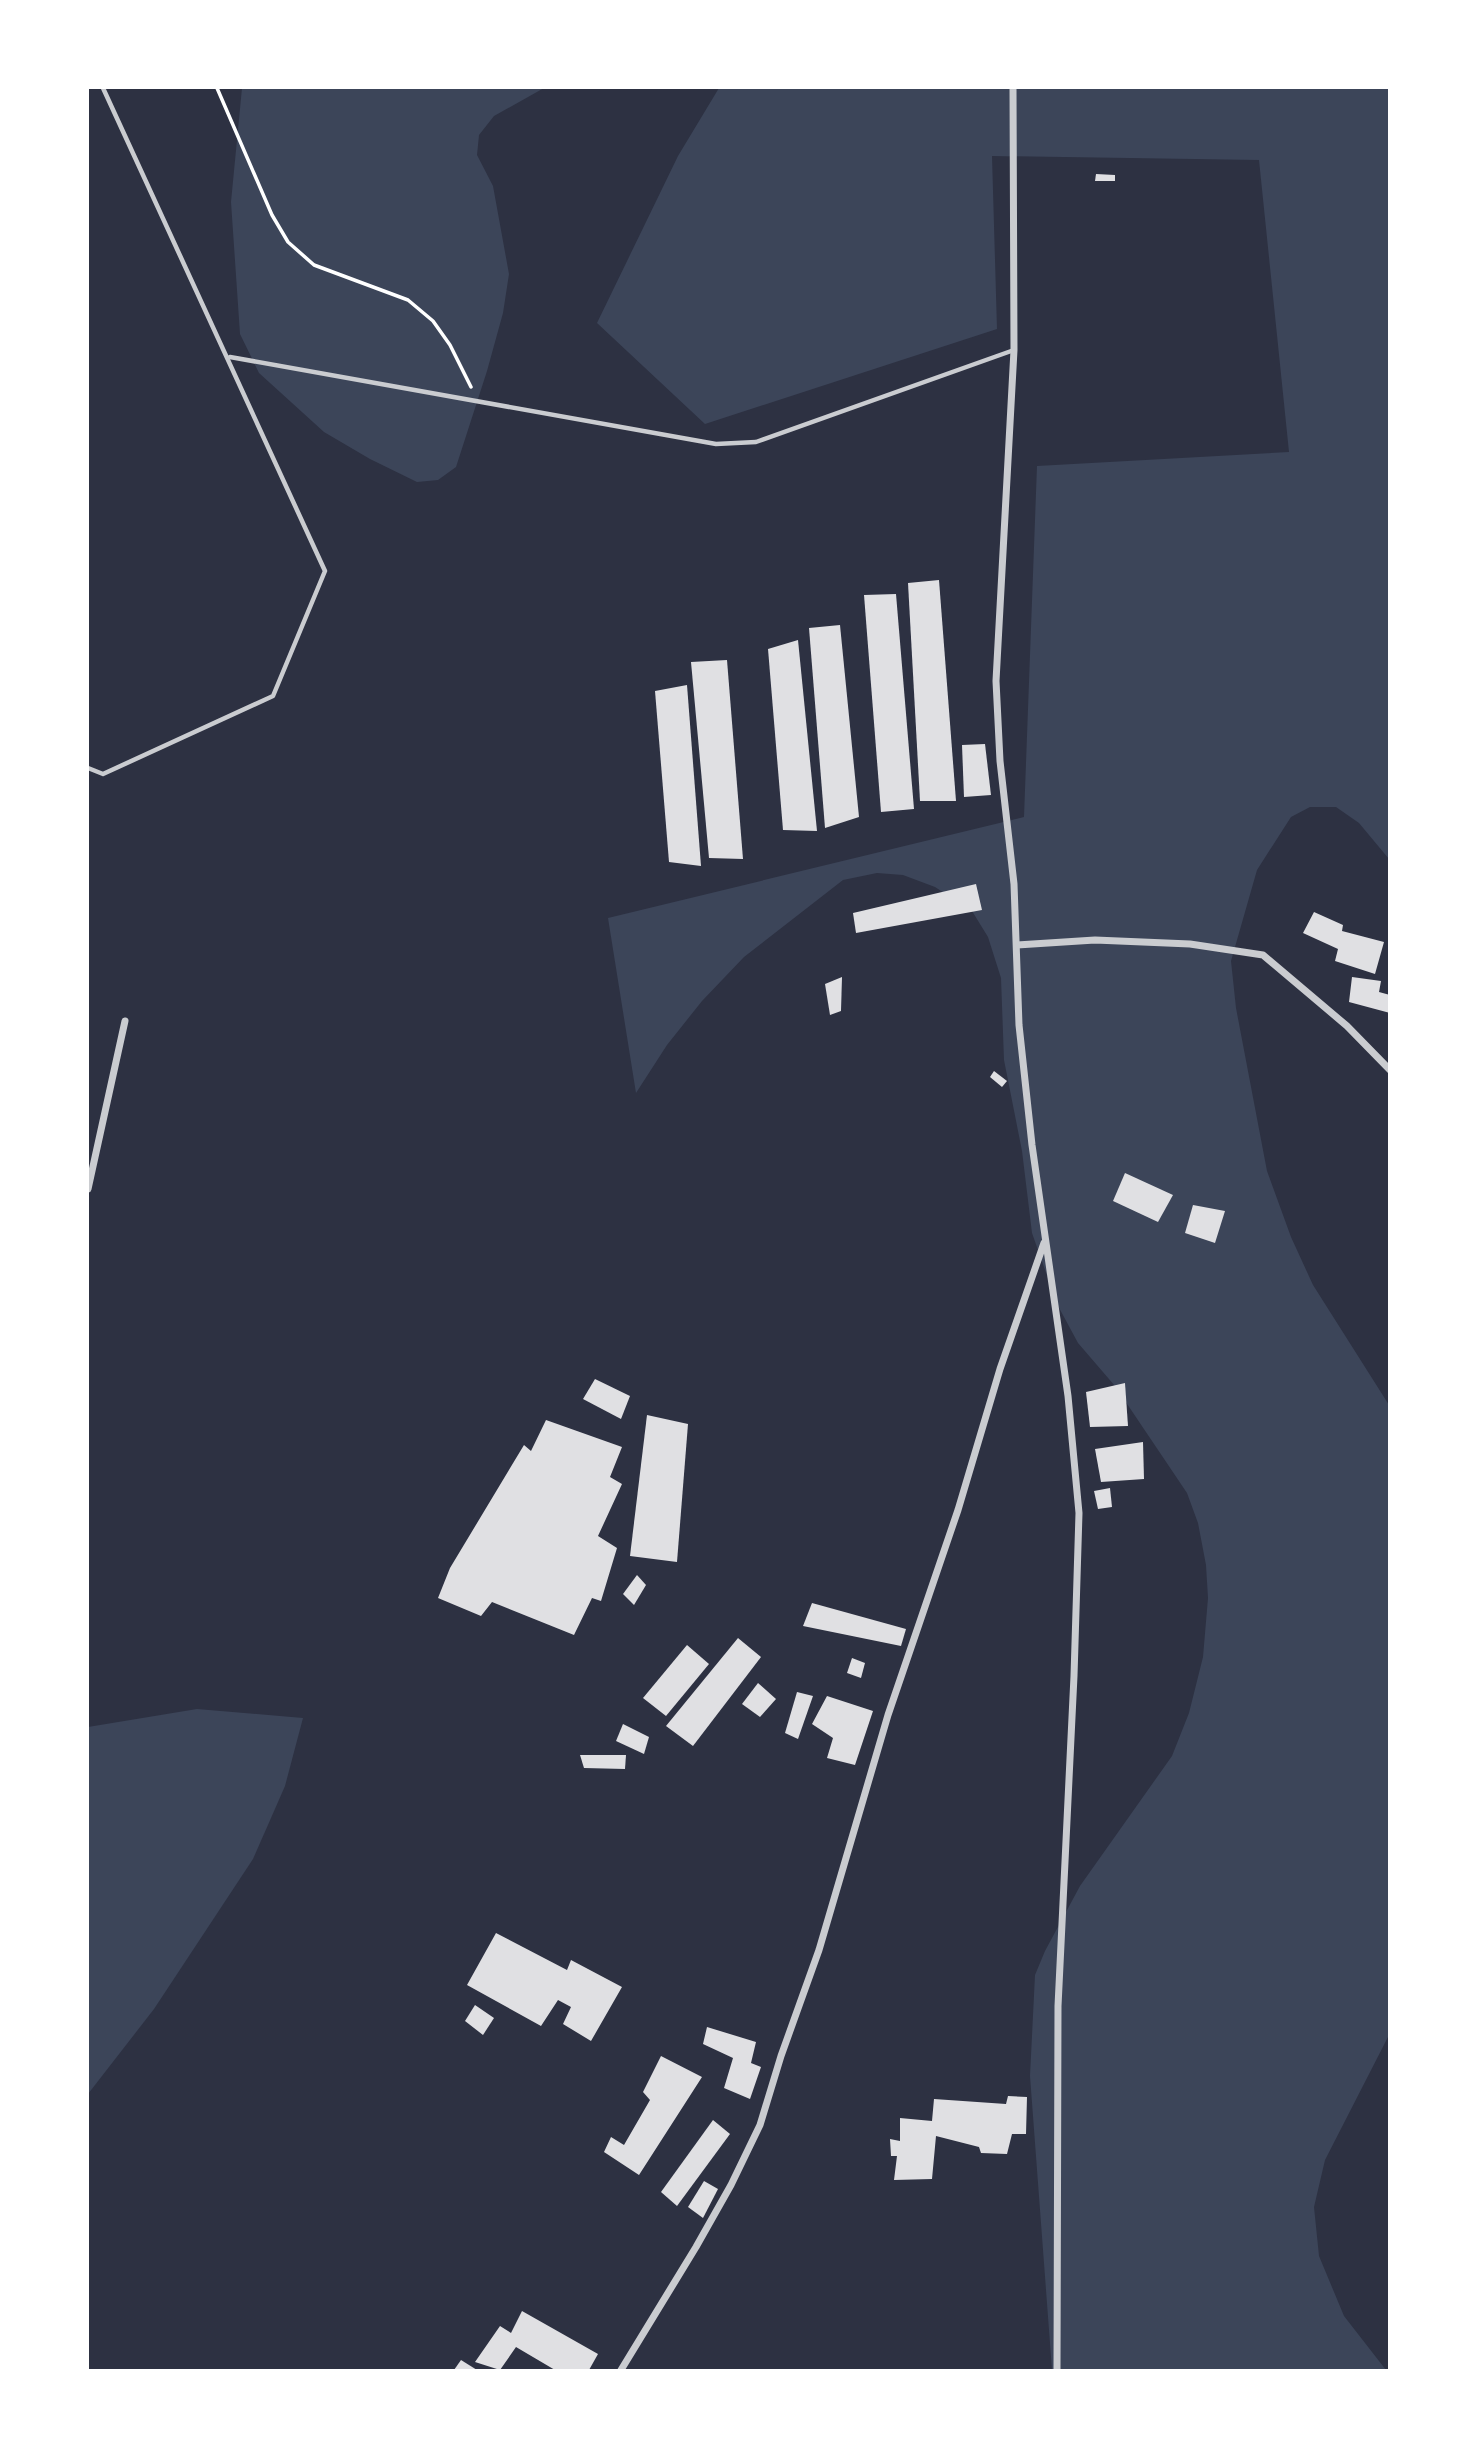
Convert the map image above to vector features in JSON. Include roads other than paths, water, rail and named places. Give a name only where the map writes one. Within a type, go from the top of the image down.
[{"type":"street","points":[[1013,88],[1014,349],[996,681],[1000,761],[1014,884],[1019,1025],[1045,1243],[1068,1396],[1079,1513],[1058,2006],[1057,2371]]},
{"type":"street","points":[[1017,945],[1122,941],[1190,944],[1263,955],[1347,1026],[1390,1070]]},
{"type":"street","points":[[88,1189],[125,1021]]},
{"type":"street","points":[[621,2371],[702,2237],[760,2124],[819,1950],[888,1715],[958,1510],[1000,1369],[1045,1243]]},
{"type":"lane","points":[[88,768],[103,774],[272,696],[325,571],[229,357],[103,88]]},
{"type":"lane","points":[[229,357],[716,444],[756,442],[1014,349]]}]
